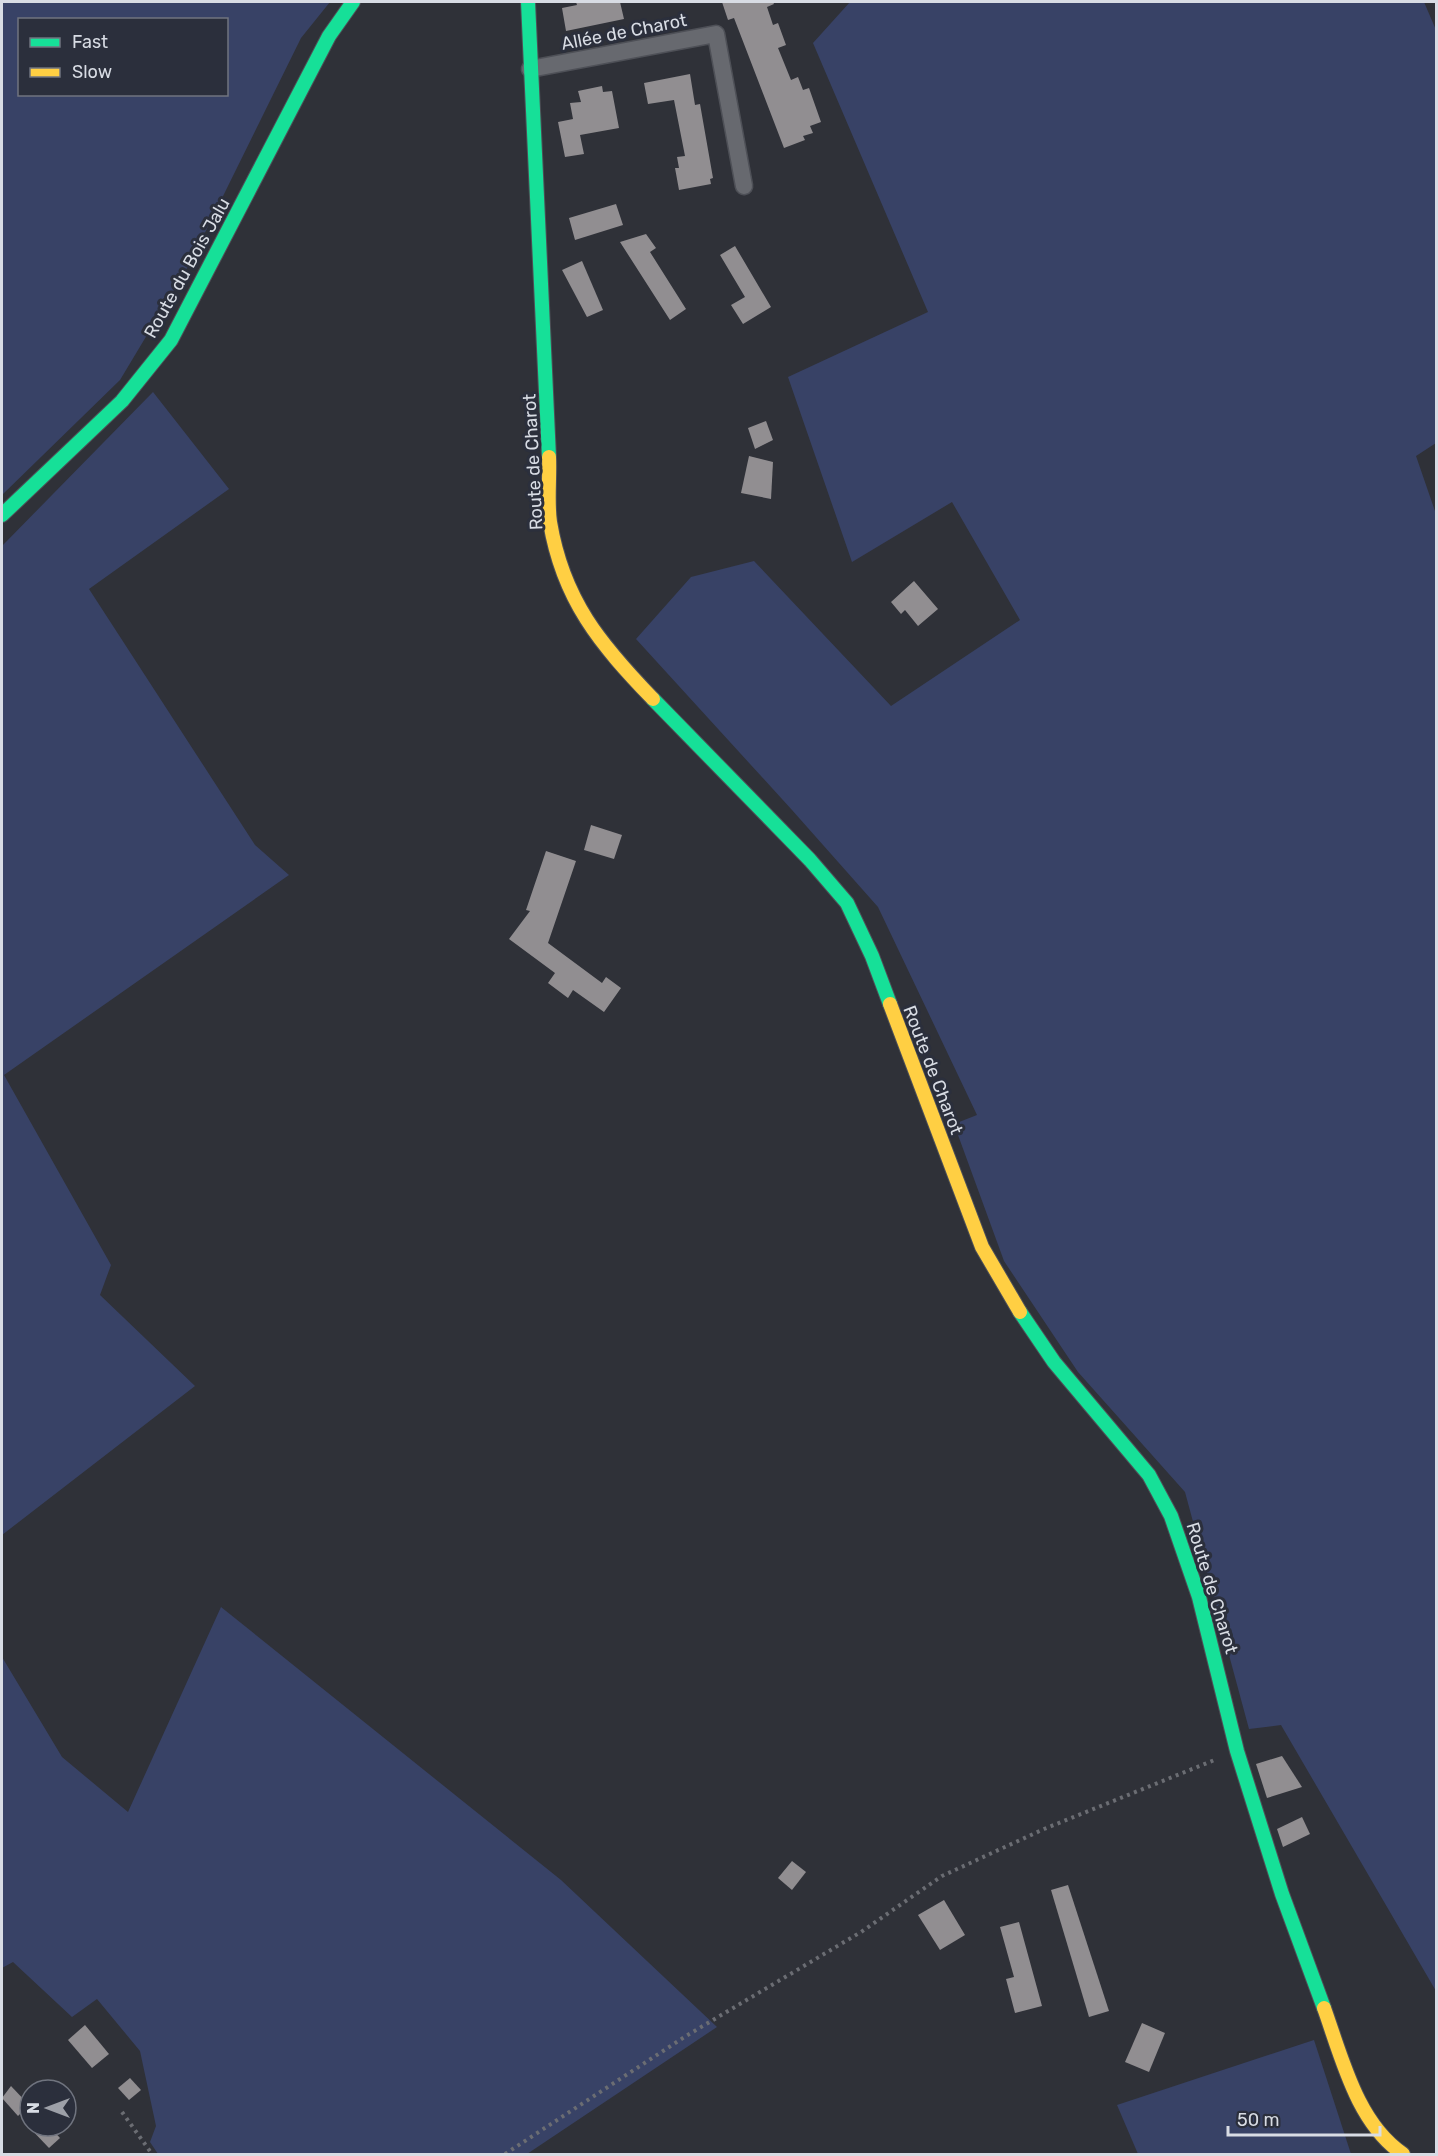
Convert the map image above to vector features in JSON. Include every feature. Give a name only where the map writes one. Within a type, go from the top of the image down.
[{"type":"street","name":"Route du Bois Jalu","points":[[2,515],[122,400],[171,340],[329,36],[353,2]]},
{"type":"street","name":"Route de Charot","points":[[528,2],[549,425],[550,521],[562,570],[579,610],[608,651],[810,860],[847,903],[872,956],[982,1247],[1011,1298],[1054,1362],[1149,1475],[1171,1516],[1199,1597],[1237,1751],[1282,1894],[1350,2079],[1367,2115],[1385,2142],[1403,2154]]},
{"type":"street","name":"Allée de Charot","points":[[530,69],[716,34],[744,186]]},
{"type":"path","points":[[505,2154],[687,2036],[861,1932],[942,1876],[1044,1829],[1237,1751]]},
{"type":"path","points":[[122,2112],[152,2154]]},
{"type":"shaded area","points":[[2,2],[330,2],[301,38],[189,265],[120,380],[2,495]]},
{"type":"shaded area","points":[[850,2],[1424,2],[1436,30],[1436,443],[1416,456],[1436,514],[1436,1991],[1281,1725],[1249,1729],[1185,1492],[1078,1372],[1004,1261],[954,1124],[977,1115],[878,907],[636,639],[691,577],[754,561],[891,706],[1020,620],[952,502],[852,562],[788,377],[928,312],[813,43]]},
{"type":"shaded area","points":[[153,392],[229,489],[89,589],[255,845],[289,875],[4,1075],[111,1265],[100,1295],[195,1386],[2,1535],[2,546]]},
{"type":"shaded area","points":[[221,1607],[561,1880],[717,2027],[527,2154],[158,2154],[150,2142],[156,2126],[140,2051],[97,1999],[72,2017],[13,1962],[2,1968],[2,1657],[62,1757],[128,1812]]},
{"type":"shaded area","points":[[1314,2040],[1351,2154],[1138,2154],[1117,2105]]},
{"type":"building","points":[[576,2],[620,2],[624,19],[566,31],[562,8],[577,5]]},
{"type":"building","points":[[722,2],[773,2],[774,4],[767,7],[773,25],[778,23],[786,45],[778,48],[791,80],[798,77],[803,90],[809,88],[821,122],[810,126],[813,133],[803,136],[805,140],[784,148],[734,18],[728,20]]},
{"type":"building","points":[[690,74],[695,105],[700,104],[713,178],[710,179],[711,184],[679,190],[675,168],[679,168],[677,157],[685,156],[674,100],[648,104],[644,83]]},
{"type":"building","points":[[602,86],[603,92],[612,91],[619,128],[580,135],[584,154],[565,157],[558,122],[573,119],[570,103],[581,102],[578,91]]},
{"type":"building","points":[[616,204],[623,225],[575,240],[569,218]]},
{"type":"building","points":[[646,234],[656,248],[650,252],[686,309],[670,320],[620,242]]},
{"type":"building","points":[[735,246],[771,307],[743,324],[731,305],[745,297],[720,255]]},
{"type":"building","points":[[582,261],[603,310],[587,317],[562,270]]},
{"type":"building","points":[[766,421],[773,440],[755,449],[748,428]]},
{"type":"building","points":[[749,456],[773,462],[771,499],[741,493]]},
{"type":"building","points":[[914,581],[938,609],[918,626],[905,610],[901,614],[891,602]]},
{"type":"building","points":[[591,825],[622,835],[614,859],[584,850]]},
{"type":"building","points":[[546,851],[576,861],[548,943],[602,983],[606,977],[621,988],[604,1012],[573,990],[568,998],[548,983],[555,973],[509,939],[530,911],[526,910]]},
{"type":"building","points":[[1282,1756],[1302,1787],[1267,1798],[1256,1764]]},
{"type":"building","points":[[1302,1817],[1310,1834],[1283,1847],[1277,1829]]},
{"type":"building","points":[[792,1861],[806,1872],[792,1890],[778,1878]]},
{"type":"building","points":[[1068,1885],[1109,2011],[1089,2017],[1051,1890]]},
{"type":"building","points":[[944,1900],[965,1935],[940,1950],[918,1915]]},
{"type":"building","points":[[1019,1922],[1042,2006],[1015,2013],[1006,1979],[1014,1977],[1000,1927]]},
{"type":"building","points":[[1142,2023],[1165,2033],[1149,2072],[1125,2062]]},
{"type":"building","points":[[85,2025],[109,2054],[92,2068],[68,2040]]},
{"type":"building","points":[[130,2078],[141,2090],[129,2100],[118,2088]]},
{"type":"building","points":[[11,2086],[18,2093],[18,2116],[2,2098]]},
{"type":"building","points":[[39,2138],[60,2138],[49,2148]]},
{"type":"traffic: fast","points":[[2,515],[122,401],[171,340],[329,36],[353,2]]},
{"type":"traffic: fast","points":[[528,2],[549,457]]},
{"type":"traffic: fast","points":[[653,699],[810,860],[847,903],[872,956],[890,1004]]},
{"type":"traffic: fast","points":[[1020,1312],[1054,1362],[1149,1475],[1171,1516],[1199,1597],[1237,1751],[1282,1894],[1324,2008]]},
{"type":"traffic: slow","points":[[549,457],[550,522],[564,575],[574,598],[601,639],[653,699]]},
{"type":"traffic: slow","points":[[890,1004],[982,1247],[1020,1312]]},
{"type":"traffic: slow","points":[[1324,2008],[1345,2068],[1363,2107],[1387,2141],[1403,2154]]}]
